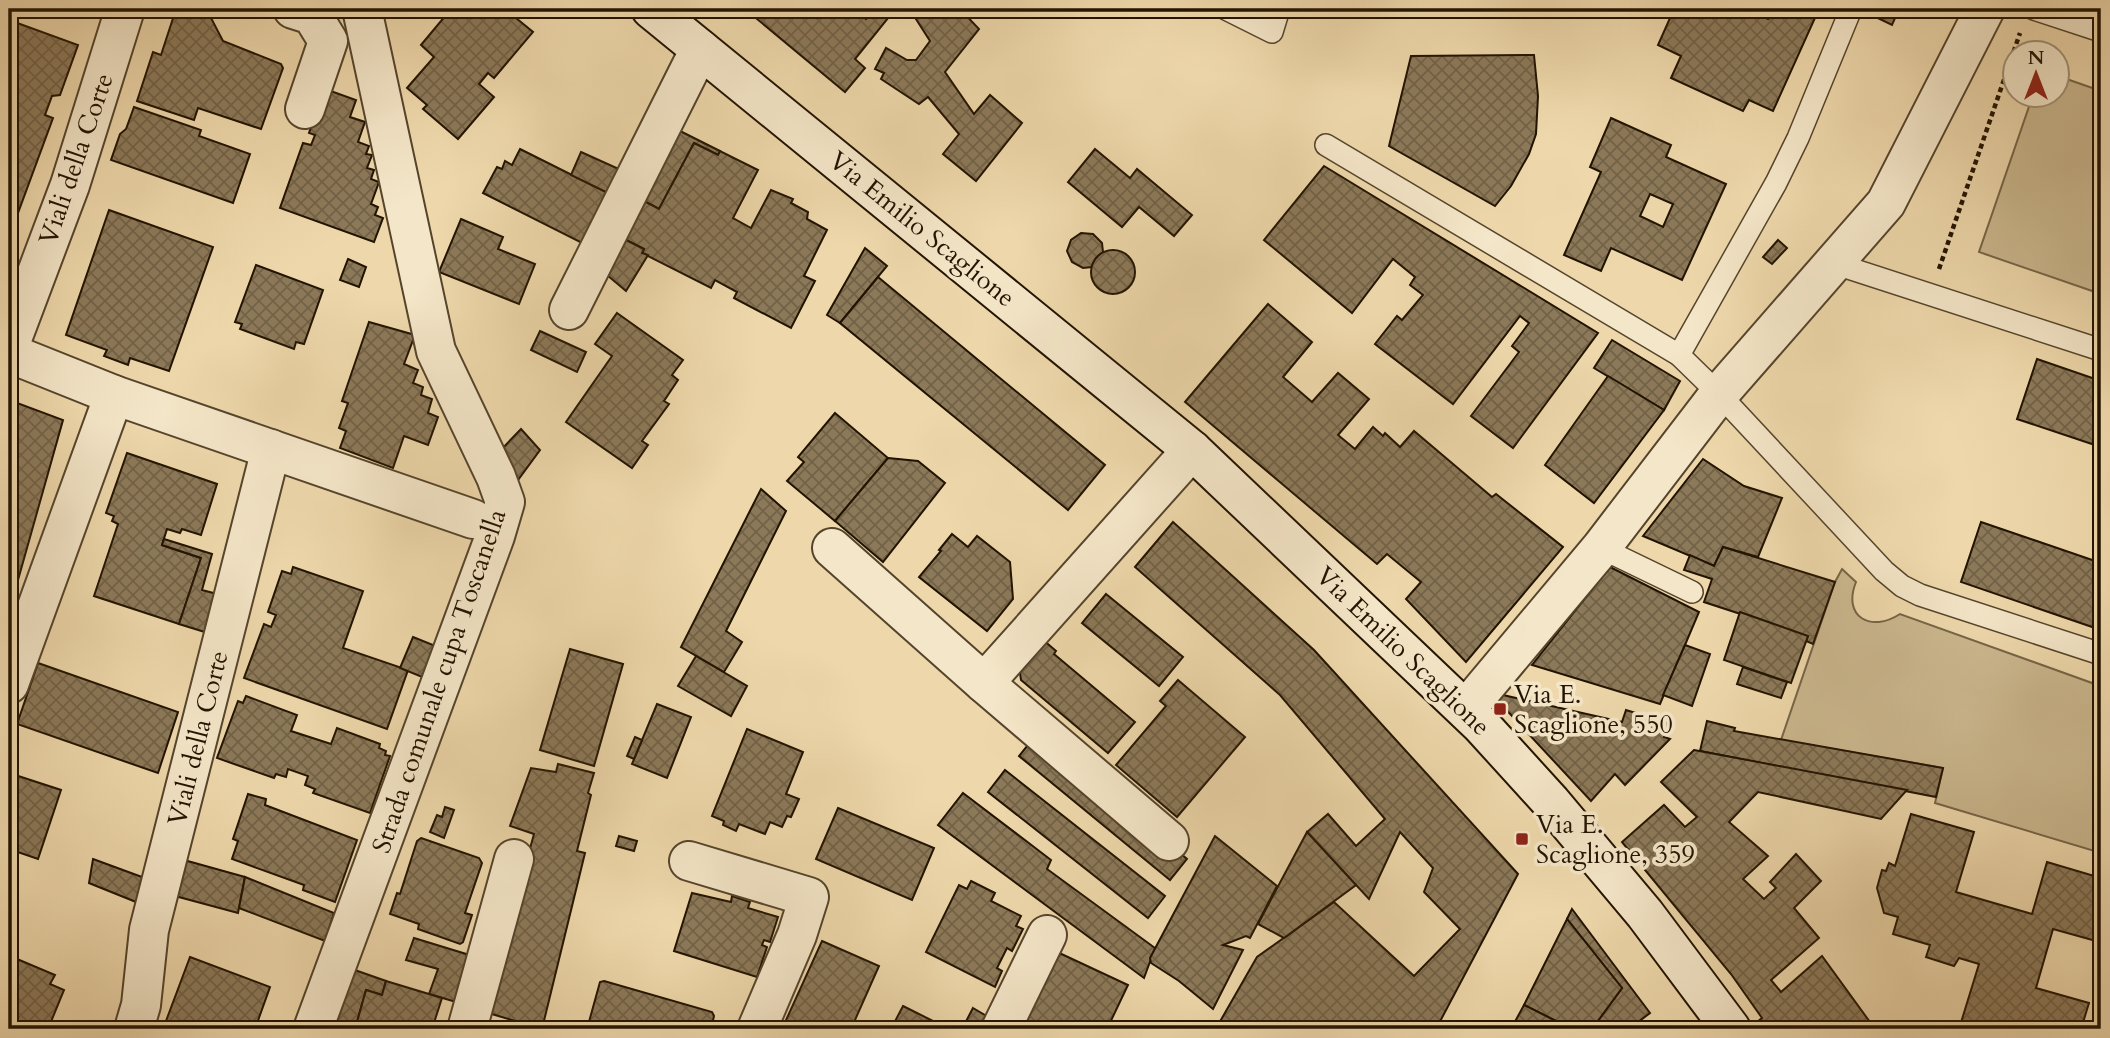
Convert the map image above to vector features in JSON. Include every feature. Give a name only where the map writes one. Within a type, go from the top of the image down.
[{"type":"street","name":"Viali della Corte","points":[[9,347],[70,185],[125,9]]},
{"type":"street","points":[[293,9],[312,15],[328,41],[305,109]]},
{"type":"street","name":"Strada comunale cupa Toscanella","points":[[313,1029],[495,536],[505,502],[496,477],[436,351],[362,9]]},
{"type":"street","name":"Via Emilio Scaglione","points":[[651,9],[1192,450],[1466,709],[1551,802],[1645,914],[1731,1029]]},
{"type":"street","points":[[1466,709],[1601,548],[1719,394],[1886,203],[1985,9]]},
{"type":"street","points":[[569,310],[700,49]]},
{"type":"street","points":[[9,353],[114,395],[473,519]]},
{"type":"street","points":[[9,684],[114,395]]},
{"type":"street","name":"Viali della Corte","points":[[134,1029],[141,1005],[149,930],[271,449]]},
{"type":"street","points":[[984,683],[1192,450]]},
{"type":"street","points":[[832,548],[984,683],[1169,841]]},
{"type":"street","points":[[467,1029],[514,859]]},
{"type":"street","points":[[689,861],[809,897],[797,934],[757,1029]]},
{"type":"street","points":[[1001,1029],[1046,935]]},
{"type":"lane","points":[[1226,9],[1272,32],[1279,9]]},
{"type":"lane","points":[[1679,355],[1776,183],[1798,138],[1851,9]]},
{"type":"lane","points":[[2029,15],[2101,31]]},
{"type":"lane","points":[[1326,145],[1679,355],[1719,394],[1884,571],[1902,586],[1920,595],[2101,654]]},
{"type":"lane","points":[[1833,263],[2101,351]]},
{"type":"lane","points":[[1601,548],[1692,592]]},
{"type":"path","points":[[1930,294],[2029,15]]},
{"type":"shaded area","points":[[2072,81],[2101,91],[2101,294],[1979,252],[2029,108],[2072,108]]},
{"type":"shaded area","points":[[1842,569],[1856,582],[1853,604],[1856,613],[1862,618],[1879,622],[1900,614],[2096,686],[2100,695],[2098,711],[2101,712],[2101,853],[1935,803],[1943,768],[1781,740],[1835,582]]},
{"type":"building","points":[[176,9],[191,9],[210,16],[223,41],[281,64],[283,68],[261,129],[198,108],[194,120],[137,101],[153,52],[161,55]]},
{"type":"building","points":[[451,9],[469,9],[477,16],[484,9],[505,9],[533,32],[494,78],[488,73],[479,84],[494,97],[458,139],[423,109],[427,105],[407,88],[434,57],[421,45]]},
{"type":"building","points":[[745,9],[856,9],[866,19],[875,9],[889,9],[893,12],[855,59],[865,68],[845,92]]},
{"type":"building","points":[[932,9],[960,9],[979,29],[945,72],[974,114],[990,95],[1022,123],[976,181],[943,154],[959,134],[928,97],[919,104],[881,79],[884,73],[875,69],[886,48],[907,60],[916,60],[930,41],[916,19]]},
{"type":"building","points":[[1349,9],[1474,9],[1474,16],[1349,16]]},
{"type":"building","points":[[1674,9],[1745,9],[1768,19],[1773,9],[1819,9],[1773,111],[1749,100],[1743,111],[1671,78],[1681,56],[1658,45]]},
{"type":"building","points":[[1859,9],[1899,9],[1892,25]]},
{"type":"building","points":[[9,20],[78,45],[60,95],[52,96],[45,115],[53,118],[18,213],[9,210]]},
{"type":"building","points":[[1534,55],[1538,96],[1536,134],[1529,154],[1511,186],[1495,206],[1389,146],[1411,56]]},
{"type":"building","points":[[325,89],[356,100],[350,117],[365,122],[358,142],[369,146],[366,154],[372,155],[367,168],[374,170],[371,179],[379,182],[371,204],[378,207],[375,215],[383,218],[374,242],[280,208],[303,143],[311,145],[315,135],[309,133]]},
{"type":"building","points":[[134,107],[201,130],[199,136],[250,154],[233,203],[111,160]]},
{"type":"building","points":[[1611,118],[1671,145],[1666,157],[1726,184],[1682,280],[1611,248],[1601,271],[1564,255],[1601,172],[1590,167]],"holes":[[[1650,194],[1673,204],[1663,227],[1640,216]]]},
{"type":"building","points":[[680,131],[720,151],[718,155],[694,143],[659,209],[644,201]]},
{"type":"building","points":[[694,143],[718,155],[720,151],[758,170],[733,218],[751,228],[771,190],[793,199],[791,203],[808,212],[807,219],[827,230],[804,276],[815,281],[791,328],[734,298],[737,292],[715,280],[711,288],[642,253],[644,249],[624,239],[644,201],[659,209]]},
{"type":"building","points":[[520,149],[610,194],[584,244],[483,193],[497,167],[502,169],[505,161],[512,165]]},
{"type":"building","points":[[1095,149],[1130,178],[1137,169],[1192,215],[1174,236],[1139,207],[1122,227],[1068,182]]},
{"type":"building","points":[[581,152],[621,170],[610,194],[571,175]]},
{"type":"building","points":[[1324,166],[1598,333],[1513,448],[1471,416],[1519,352],[1512,346],[1529,323],[1520,316],[1453,404],[1375,344],[1397,316],[1402,320],[1423,295],[1410,285],[1415,277],[1393,259],[1352,313],[1264,240]]},
{"type":"building","points":[[109,210],[213,247],[169,371],[130,358],[128,365],[104,356],[107,350],[66,335]]},
{"type":"building","points":[[461,219],[503,237],[498,249],[535,264],[519,304],[439,272]]},
{"type":"building","points":[[1081,233],[1093,234],[1102,243],[1103,252],[1092,267],[1083,268],[1072,262],[1067,251],[1071,240]]},
{"type":"building","points":[[624,239],[644,249],[642,253],[648,255],[626,291],[607,275]]},
{"type":"building","points":[[1778,240],[1787,248],[1772,264],[1763,257]]},
{"type":"building","points":[[865,248],[887,266],[840,323],[827,315]]},
{"type":"building","points":[[1113,250],[1128,257],[1135,272],[1128,287],[1113,294],[1098,287],[1091,272],[1098,257]]},
{"type":"building","points":[[348,259],[366,267],[359,287],[340,280]]},
{"type":"building","points":[[256,265],[323,290],[304,344],[296,342],[294,349],[240,329],[242,324],[235,322]]},
{"type":"building","points":[[878,277],[1105,465],[1068,510],[840,323]]},
{"type":"building","points":[[1268,304],[1312,342],[1283,377],[1312,402],[1338,373],[1369,399],[1338,435],[1355,449],[1373,427],[1383,436],[1385,433],[1400,447],[1414,431],[1492,497],[1496,494],[1563,547],[1466,662],[1406,599],[1421,582],[1387,554],[1377,564],[1185,402]]},
{"type":"building","points":[[617,313],[683,360],[672,375],[678,380],[664,401],[669,404],[642,441],[648,445],[632,468],[566,422],[612,356],[595,344]]},
{"type":"building","points":[[369,322],[415,335],[404,364],[418,370],[413,383],[423,387],[421,395],[432,399],[428,413],[438,417],[428,445],[404,436],[393,468],[340,448],[346,431],[339,428],[348,403],[342,401]]},
{"type":"building","points":[[540,331],[586,352],[577,372],[531,350]]},
{"type":"building","points":[[1612,340],[1680,381],[1664,410],[1594,368]]},
{"type":"building","points":[[2037,359],[2101,381],[2101,447],[2017,419]]},
{"type":"building","points":[[1608,376],[1664,410],[1594,503],[1545,465]]},
{"type":"building","points":[[9,400],[63,420],[9,612]]},
{"type":"building","points":[[835,413],[888,458],[835,521],[787,481],[804,462],[798,457]]},
{"type":"building","points":[[521,429],[540,450],[518,480],[498,453]]},
{"type":"building","points":[[127,453],[217,484],[201,535],[182,529],[180,533],[167,529],[162,545],[201,558],[179,624],[94,596],[118,524],[112,521],[114,516],[106,513]]},
{"type":"building","points":[[888,458],[918,461],[945,483],[883,562],[835,521]]},
{"type":"building","points":[[1703,459],[1744,486],[1782,498],[1758,557],[1723,547],[1714,566],[1643,536]]},
{"type":"building","points":[[761,489],[786,511],[726,631],[742,642],[724,672],[681,647]]},
{"type":"building","points":[[1173,522],[1314,650],[1518,874],[1436,1029],[1222,1029],[1218,1025],[1257,957],[1334,902],[1414,976],[1460,929],[1424,892],[1433,868],[1400,832],[1369,899],[1307,832],[1328,814],[1356,846],[1385,819],[1280,695],[1135,567]]},
{"type":"building","points":[[1981,522],[2101,563],[2101,630],[1961,582]]},
{"type":"building","points":[[952,534],[968,547],[977,536],[1010,562],[1013,599],[987,631],[919,577]]},
{"type":"building","points":[[164,539],[212,554],[202,590],[221,595],[211,634],[179,624],[201,558],[162,545]]},
{"type":"building","points":[[1723,547],[1835,582],[1813,644],[1806,641],[1808,636],[1704,602],[1712,579],[1684,570],[1690,555],[1714,566]]},
{"type":"building","points":[[293,567],[363,591],[343,648],[408,670],[387,729],[244,678],[264,624],[271,627],[276,615],[268,612],[282,571],[291,574]]},
{"type":"building","points":[[1610,567],[1699,612],[1660,704],[1532,665]]},
{"type":"building","points":[[1106,594],[1183,657],[1159,686],[1082,623]]},
{"type":"building","points":[[1740,612],[1808,636],[1791,683],[1724,660]]},
{"type":"building","points":[[413,637],[438,647],[427,679],[400,668]]},
{"type":"building","points":[[1042,639],[1056,651],[1054,654],[1135,722],[1108,753],[1021,680],[1019,666]]},
{"type":"building","points":[[1685,645],[1710,654],[1692,706],[1663,695]]},
{"type":"building","points":[[570,649],[623,664],[594,766],[540,750]]},
{"type":"building","points":[[696,656],[747,686],[731,716],[678,686]]},
{"type":"building","points":[[38,663],[178,712],[158,773],[17,724]]},
{"type":"building","points":[[1743,667],[1787,682],[1781,698],[1737,684]]},
{"type":"building","points":[[1178,680],[1245,737],[1177,817],[1116,765],[1166,706],[1160,701]]},
{"type":"building","points":[[1503,695],[1622,722],[1626,710],[1668,723],[1664,737],[1670,739],[1625,785],[1615,774],[1591,801],[1498,701]]},
{"type":"building","points":[[246,696],[297,715],[291,731],[331,744],[337,728],[380,744],[379,748],[386,751],[385,755],[390,756],[370,813],[313,793],[315,789],[305,785],[308,776],[288,769],[286,777],[276,774],[274,778],[217,758],[238,701],[243,703]]},
{"type":"building","points":[[657,704],[691,717],[667,778],[632,764]]},
{"type":"building","points":[[1707,721],[1735,728],[1734,731],[1943,768],[1936,797],[1700,751]]},
{"type":"building","points":[[747,729],[803,752],[786,794],[799,799],[791,817],[787,816],[782,827],[770,822],[765,834],[739,824],[736,831],[723,825],[724,821],[712,816]]},
{"type":"building","points":[[1036,735],[1187,859],[1170,880],[1019,756]]},
{"type":"building","points":[[635,737],[642,740],[634,759],[627,756]]},
{"type":"building","points":[[1694,750],[1907,790],[1881,819],[1758,792],[1729,822],[1768,856],[1743,879],[1764,899],[1776,888],[1770,882],[1796,854],[1821,881],[1794,908],[1819,938],[1771,980],[1781,992],[1822,956],[1875,1029],[1762,1029],[1757,1022],[1762,1018],[1731,974],[1622,842],[1664,805],[1685,827],[1697,817],[1661,782]]},
{"type":"building","points":[[558,764],[594,773],[577,851],[585,853],[542,1029],[485,1012],[534,834],[510,826],[531,768],[556,772]]},
{"type":"building","points":[[1005,770],[1165,896],[1148,918],[988,792]]},
{"type":"building","points":[[9,773],[61,790],[38,859],[9,849]]},
{"type":"building","points":[[963,793],[1051,860],[1047,869],[1155,948],[1144,978],[938,825]]},
{"type":"building","points":[[248,794],[266,799],[265,805],[357,840],[335,902],[303,890],[304,885],[232,859],[238,841],[233,839]]},
{"type":"building","points":[[445,807],[454,810],[444,838],[430,832],[437,815],[442,817]]},
{"type":"building","points":[[838,808],[934,848],[912,900],[816,859]]},
{"type":"building","points":[[1911,814],[1974,832],[1956,892],[2032,914],[2047,862],[2101,878],[2101,923],[2096,941],[2053,929],[2036,988],[2089,1003],[2081,1029],[1959,1029],[1979,964],[1959,958],[1954,966],[1926,957],[1930,945],[1893,934],[1898,917],[1884,913],[1877,888],[1882,870],[1886,871],[1889,863],[1895,866]]},
{"type":"building","points":[[1307,832],[1356,885],[1284,938],[1258,924]]},
{"type":"building","points":[[619,836],[637,841],[634,851],[616,846]]},
{"type":"building","points":[[1215,836],[1277,886],[1250,938],[1246,936],[1223,945],[1243,950],[1213,1009],[1179,981],[1151,963],[1150,958]]},
{"type":"building","points":[[421,838],[479,858],[482,863],[465,913],[472,915],[460,944],[418,929],[419,924],[390,914],[397,893],[400,894],[417,841]]},
{"type":"building","points":[[93,859],[150,880],[146,906],[89,883]]},
{"type":"building","points":[[184,860],[245,877],[238,913],[175,896]]},
{"type":"building","points":[[245,877],[334,913],[325,941],[239,908]]},
{"type":"building","points":[[971,881],[995,893],[991,901],[1021,916],[1016,926],[1023,929],[1012,951],[1007,948],[997,968],[1002,971],[995,987],[926,952],[959,885],[967,889]]},
{"type":"building","points":[[692,893],[731,902],[732,896],[750,902],[748,908],[778,917],[770,942],[764,940],[762,945],[767,947],[757,977],[674,951]]},
{"type":"building","points":[[1572,909],[1650,1013],[1629,1029],[1592,1029],[1622,988],[1567,919]]},
{"type":"building","points":[[1567,919],[1622,988],[1592,1029],[1572,1029],[1524,1005]]},
{"type":"building","points":[[414,938],[476,957],[463,1004],[429,994],[438,969],[406,960]]},
{"type":"building","points":[[822,941],[879,966],[851,1029],[782,1029]]},
{"type":"building","points":[[1055,951],[1128,985],[1107,1029],[1023,1029],[1029,1016],[1025,1015]]},
{"type":"building","points":[[190,957],[270,987],[255,1029],[163,1029]]},
{"type":"building","points":[[17,959],[55,975],[50,984],[64,990],[48,1029],[29,1029],[9,1021],[9,979]]},
{"type":"building","points":[[349,968],[386,981],[382,995],[366,990],[355,1029],[343,1029],[330,1025]]},
{"type":"building","points":[[386,981],[442,998],[432,1029],[355,1029],[366,990],[382,995]]},
{"type":"building","points":[[600,982],[712,1012],[714,1016],[711,1029],[587,1029]]},
{"type":"building","points":[[1524,1005],[1572,1029],[1511,1029]]},
{"type":"building","points":[[903,1006],[949,1029],[891,1029]]},
{"type":"building","points":[[973,1008],[990,1018],[984,1029],[962,1029]]},
{"type":"place","name":"Via E. Scaglione, 550","points":[[1500,709]]},
{"type":"place","name":"Via E. Scaglione, 359","points":[[1522,839]]}]
